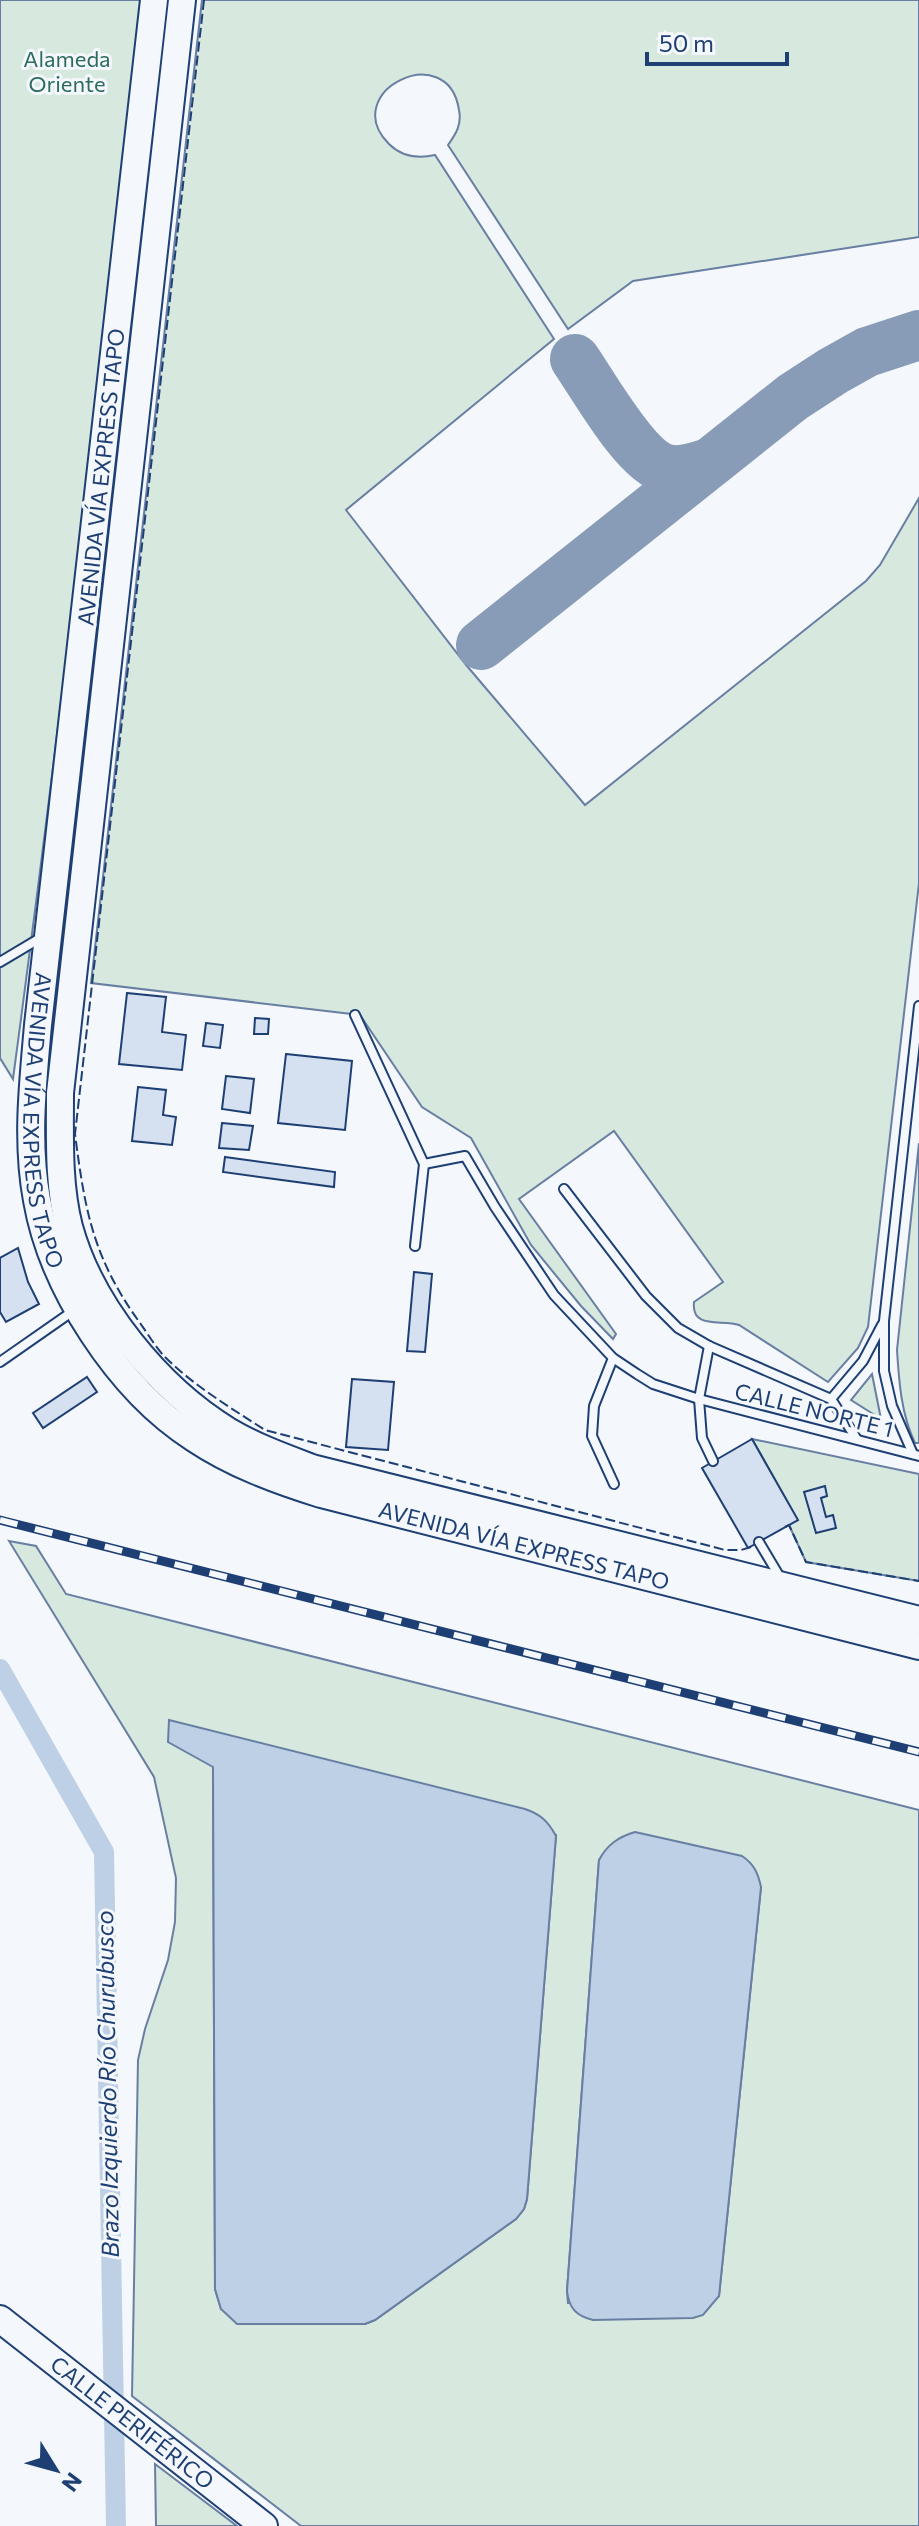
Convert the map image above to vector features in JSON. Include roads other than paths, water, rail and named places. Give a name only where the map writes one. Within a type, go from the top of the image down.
[{"type":"main road","name":"AVENIDA VÍA EXPRESS TAPO","points":[[154,0],[31,1104],[31,1150],[37,1201],[64,1285],[98,1341],[164,1414],[191,1437],[229,1459],[274,1479],[321,1494],[794,1601],[919,1620]]},
{"type":"main road","name":"AVENIDA VÍA EXPRESS TAPO","points":[[182,0],[60,1093],[62,1190],[69,1227],[83,1267],[125,1336],[170,1385],[193,1406],[228,1430],[270,1453],[312,1468],[794,1601],[919,1646]]},
{"type":"main road","name":"CALLE PERIFÉRICO","points":[[0,2319],[263,2525]]},
{"type":"lane","points":[[0,962],[50,933]]},
{"type":"lane","points":[[916,1455],[892,1406],[884,1371],[884,1321],[919,1006]]},
{"type":"lane","points":[[355,1015],[424,1164],[415,1246]]},
{"type":"lane","name":"CALLE NORTE 1","points":[[424,1164],[465,1156],[554,1295],[613,1358],[653,1384],[699,1399],[916,1455]]},
{"type":"lane","points":[[564,1189],[646,1296],[678,1328],[709,1346],[831,1399],[856,1439]]},
{"type":"lane","points":[[0,1362],[77,1309]]},
{"type":"lane","points":[[831,1399],[863,1361],[884,1321]]},
{"type":"lane","points":[[709,1346],[699,1399],[702,1438],[713,1461]]},
{"type":"lane","points":[[613,1358],[594,1406],[592,1436],[614,1484]]},
{"type":"lane","points":[[759,1542],[794,1601]]},
{"type":"water","points":[[169,1720],[525,1809],[543,1819],[556,1836],[524,2209],[516,2219],[375,2320],[365,2324],[237,2324],[221,2309],[215,2289],[213,1767],[168,1742]]},
{"type":"water","points":[[635,1832],[742,1856],[755,1869],[761,1887],[719,2296],[703,2315],[693,2318],[593,2320],[574,2310],[567,2291],[599,1860],[614,1842]]},
{"type":"waterway","name":"Brazo Izquierdo Río Churubusco","points":[[0,1669],[104,1852],[116,2526]]},
{"type":"railway","points":[[0,1520],[919,1752]]},
{"type":"park label","name":"Alameda Oriente","points":[[67,72]]}]
